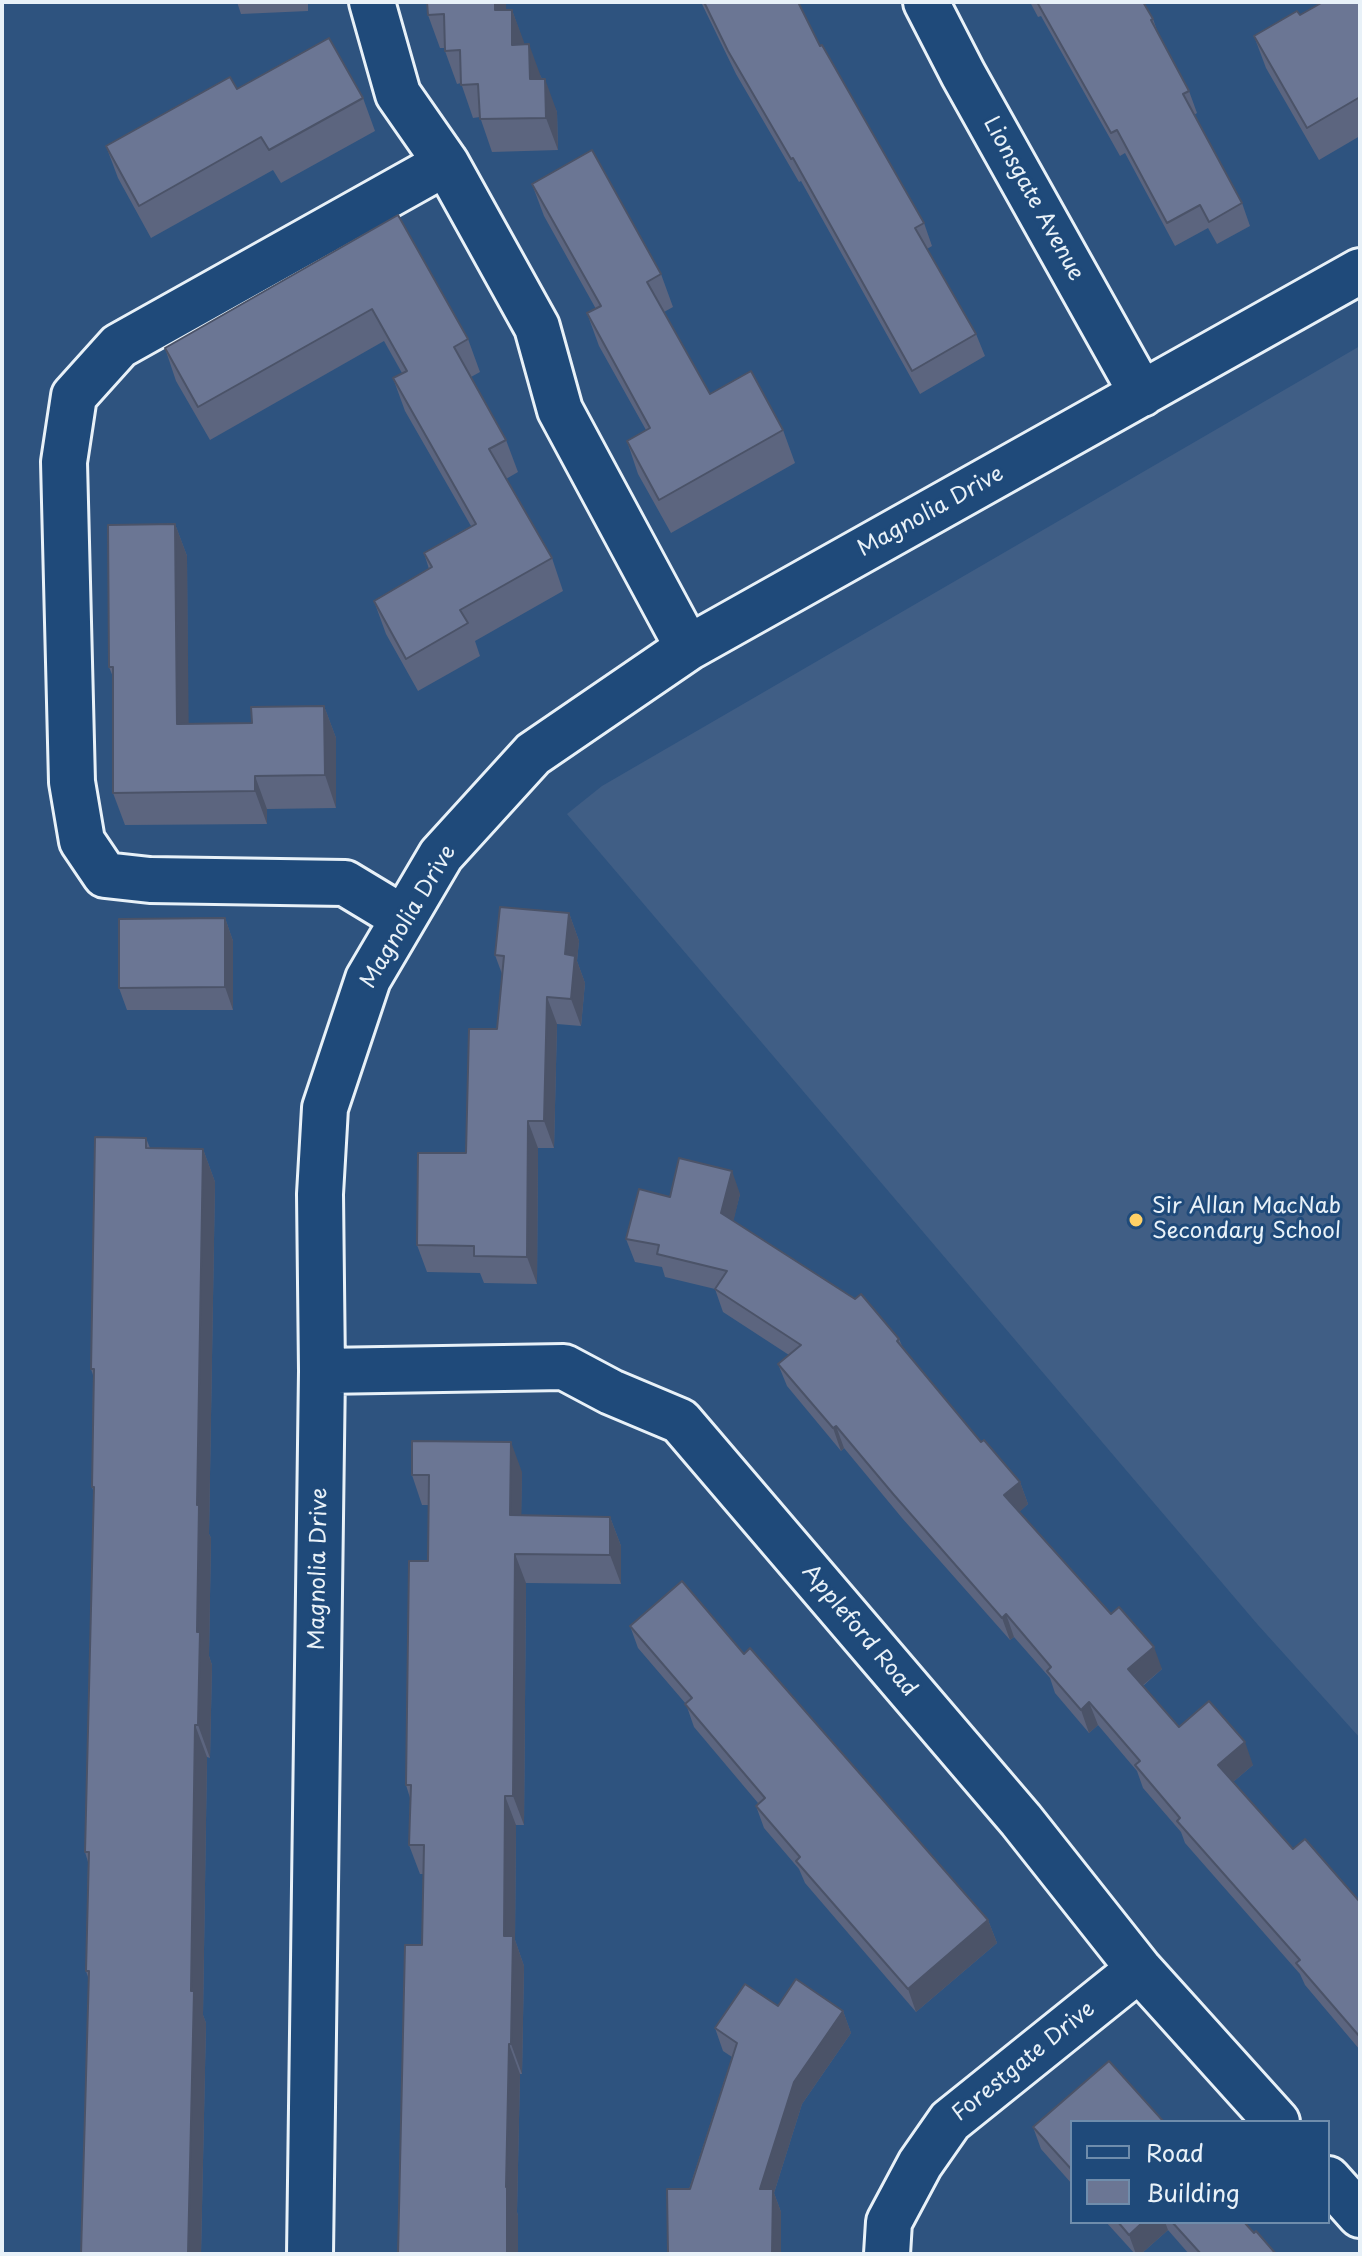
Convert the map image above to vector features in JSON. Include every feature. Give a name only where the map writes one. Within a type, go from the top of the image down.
[{"type":"street","points":[[372,2],[398,94],[446,163],[537,327],[560,410],[688,648]]},
{"type":"street","name":"Lionsgate Avenue","points":[[926,2],[1142,394]]},
{"type":"street","points":[[403,918],[345,883],[150,880],[105,875],[82,841],[72,782],[64,462],[74,396],[119,346],[446,163]]},
{"type":"street","name":"Magnolia Drive","points":[[310,2254],[322,1371],[320,1194],[325,1108],[368,979],[441,855],[533,754],[688,648],[1360,271]]},
{"type":"street","name":"Appleford Road","points":[[322,1371],[564,1367],[611,1392],[680,1421],[1021,1820],[1139,1969],[1275,2120]]},
{"type":"street","name":"Forestgate Drive","points":[[887,2254],[889,2222],[920,2164],[950,2121],[1139,1969]]},
{"type":"street","points":[[1330,2181],[1360,2215]]},
{"type":"shaded area","name":"Sir Allan MacNab Secondary School","points":[[1360,346],[1360,1738],[1258,1625],[567,814],[602,786]]},
{"type":"building","points":[[427,2],[495,2],[495,10],[512,10],[512,45],[529,44],[530,79],[545,79],[546,118],[480,119],[478,84],[461,85],[460,50],[445,51],[444,14],[428,15]]},
{"type":"building","points":[[704,2],[798,2],[820,46],[924,223],[915,228],[976,334],[912,371],[793,158],[728,51]]},
{"type":"building","points":[[1037,2],[1143,2],[1189,91],[1183,94],[1242,203],[1209,222],[1200,205],[1167,223],[1117,130],[1111,133]]},
{"type":"building","points":[[1323,2],[1360,2],[1360,97],[1307,128],[1254,36],[1297,11],[1300,15]]},
{"type":"building","points":[[329,38],[363,98],[269,150],[261,137],[139,206],[106,146],[230,77],[237,89]]},
{"type":"building","points":[[592,150],[661,274],[647,282],[710,394],[751,371],[783,430],[659,500],[627,441],[650,428],[587,313],[601,306],[532,184]]},
{"type":"building","points":[[398,215],[468,339],[454,347],[506,440],[489,449],[552,558],[460,610],[468,623],[406,659],[374,601],[432,567],[424,553],[476,524],[393,378],[407,371],[372,309],[198,407],[165,348]]},
{"type":"building","points":[[175,524],[177,724],[252,723],[251,707],[324,706],[325,775],[255,776],[255,791],[113,793],[108,525]]},
{"type":"building","points":[[500,907],[569,913],[565,954],[575,956],[571,999],[547,997],[544,1121],[528,1121],[527,1257],[474,1256],[474,1246],[417,1245],[418,1153],[466,1153],[469,1029],[497,1029],[504,956],[495,955]]},
{"type":"building","points":[[225,918],[225,987],[119,988],[119,919]]},
{"type":"building","points":[[95,1137],[146,1138],[146,1148],[203,1149],[197,1505],[197,1632],[200,1632],[198,1725],[195,1725],[191,1991],[194,1991],[188,2254],[81,2254],[89,1971],[86,1971],[89,1852],[85,1852],[94,1487],[94,1369],[91,1369]]},
{"type":"building","points":[[679,1158],[732,1171],[721,1213],[855,1299],[861,1294],[981,1442],[984,1440],[1020,1482],[1004,1495],[1111,1614],[1119,1607],[1154,1647],[1128,1669],[1179,1727],[1209,1701],[1245,1742],[1218,1765],[1293,1849],[1305,1839],[1360,1902],[1360,2037],[1296,1963],[1300,1960],[1177,1821],[1180,1818],[1135,1765],[1140,1761],[1089,1702],[1081,1710],[1047,1671],[1051,1667],[1006,1614],[1002,1618],[836,1426],[833,1428],[778,1364],[801,1345],[715,1289],[727,1271],[657,1254],[659,1245],[626,1239],[639,1189],[670,1197]]},
{"type":"building","points":[[412,1441],[511,1442],[510,1515],[610,1517],[610,1555],[515,1554],[513,1796],[505,1796],[504,1936],[513,1936],[507,2254],[398,2254],[405,1945],[422,1945],[424,1845],[409,1845],[411,1785],[406,1785],[409,1561],[428,1561],[429,1475],[412,1475]]},
{"type":"building","points":[[682,1581],[744,1654],[750,1648],[988,1920],[908,1989],[796,1861],[800,1857],[756,1806],[765,1798],[685,1704],[692,1698],[630,1626]]},
{"type":"building","points":[[796,1979],[843,2011],[794,2082],[760,2189],[773,2189],[772,2254],[668,2254],[667,2189],[690,2189],[737,2043],[715,2028],[745,1984],[778,2006]]},
{"type":"building","points":[[1109,2061],[1162,2120],[1070,2120],[1070,2168],[1033,2127]]},
{"type":"building","points":[[1120,2224],[1141,2224],[1129,2235]]},
{"type":"building","points":[[1174,2224],[1246,2224],[1276,2254],[1201,2254]]},
{"type":"place","name":"Sir Allan MacNab Secondary School","points":[[1136,1220]]}]
